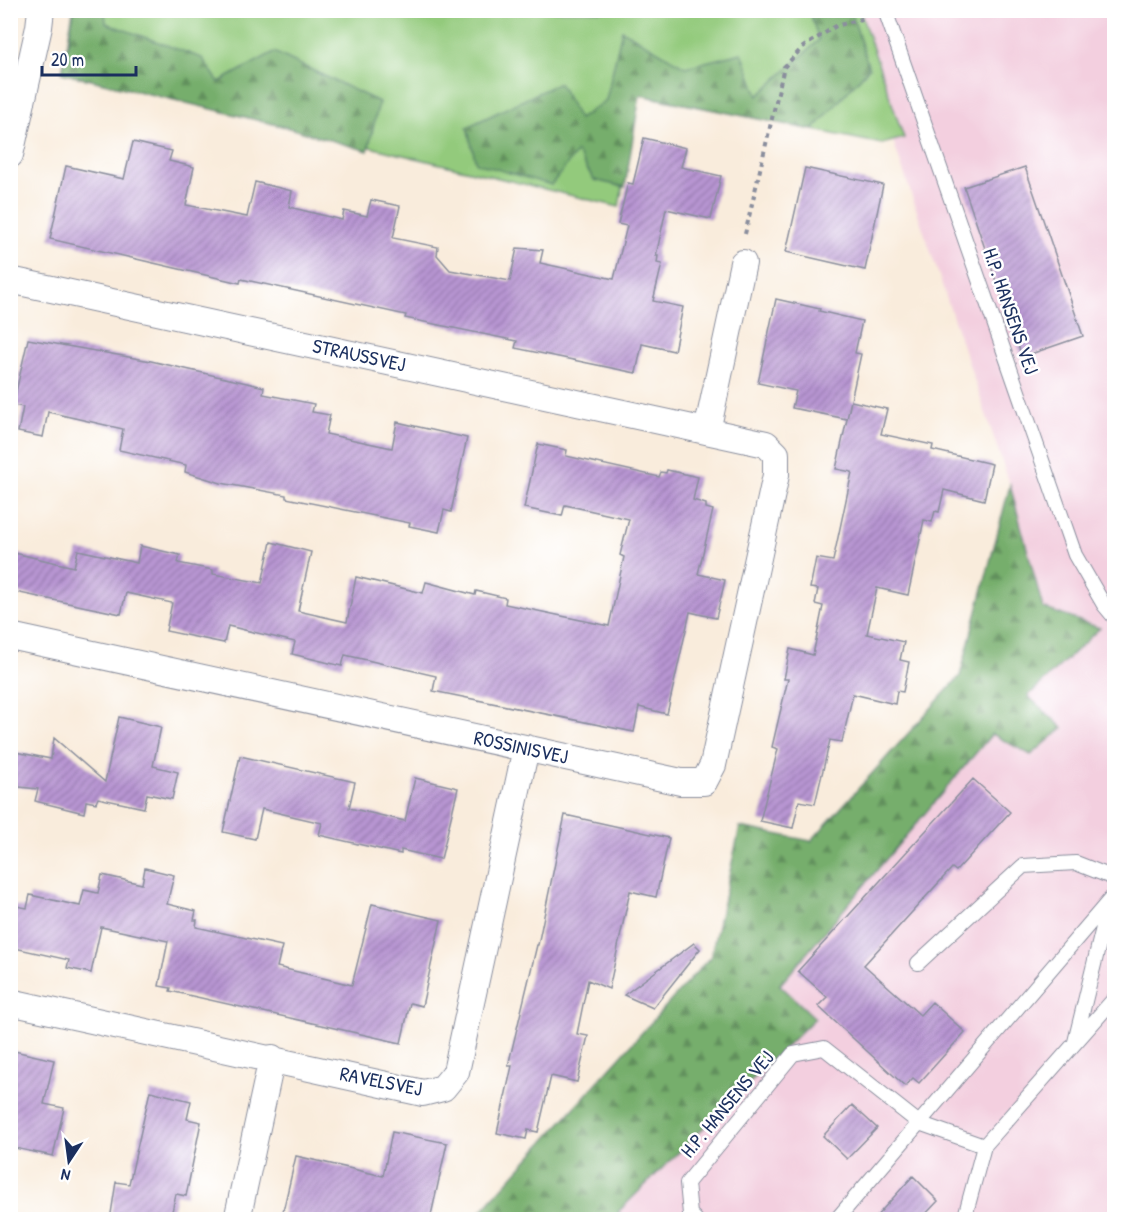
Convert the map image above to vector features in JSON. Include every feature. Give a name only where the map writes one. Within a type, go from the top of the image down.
[{"type":"street","points":[[10,154],[41,10]]},
{"type":"street","points":[[707,431],[743,264]]},
{"type":"street","name":"STRAUSSVEJ","points":[[10,280],[766,444],[776,454]]},
{"type":"street","name":"ROSSINISVEJ","points":[[10,636],[681,782],[704,782],[713,765],[776,475],[776,454]]},
{"type":"street","name":"RAVELSVEJ","points":[[10,1002],[423,1093],[443,1088],[456,1072],[526,748]]},
{"type":"street","points":[[237,1220],[272,1058]]},
{"type":"lane","name":"H.P. HANSENS VEJ","points":[[886,11],[1075,555],[1104,605],[1114,617]]},
{"type":"lane","points":[[918,963],[1023,866],[1076,863],[1114,878]]},
{"type":"lane","points":[[1075,1044],[1112,898]]},
{"type":"lane","points":[[836,1220],[1112,898]]},
{"type":"lane","points":[[964,1220],[984,1146],[1114,999]]},
{"type":"lane","name":"H.P. HANSENS VEJ","points":[[696,1220],[690,1214],[687,1183],[794,1054],[824,1048],[919,1123],[984,1146]]},
{"type":"path","points":[[743,264],[742,245],[784,67],[803,47],[836,26],[886,11]]},
{"type":"shaded area","points":[[849,11],[1114,11],[1114,1219],[563,1219],[513,1177],[711,956],[740,827],[811,841],[960,676],[1010,485]]},
{"type":"green space","points":[[73,11],[860,11],[904,138],[882,144],[640,95],[619,207],[62,73]]},
{"type":"green space","points":[[74,11],[105,11],[106,23],[202,58],[219,82],[274,52],[379,102],[368,151],[282,126],[62,73]]},
{"type":"green space","points":[[809,11],[851,11],[869,68],[813,130],[640,95],[625,187],[594,180],[577,152],[551,185],[476,163],[467,127],[559,83],[579,119],[606,100],[622,30],[685,67],[742,53],[758,96],[819,40]]},
{"type":"green space","points":[[1010,485],[1043,608],[1100,628],[1028,696],[1063,728],[1031,755],[992,734],[780,985],[815,1018],[618,1212],[626,1219],[474,1219],[711,956],[740,827],[811,841],[960,676]]},
{"type":"building","points":[[644,138],[686,148],[681,167],[721,176],[711,219],[666,209],[656,256],[658,256],[657,263],[662,264],[653,301],[683,307],[674,351],[642,344],[636,373],[515,348],[517,341],[405,318],[406,315],[241,279],[240,283],[50,239],[66,166],[124,179],[133,142],[172,151],[169,161],[194,167],[186,205],[247,217],[255,182],[292,191],[289,207],[342,220],[344,211],[367,216],[371,200],[400,206],[393,238],[438,247],[437,255],[450,270],[510,281],[517,248],[543,250],[540,263],[614,279],[627,226],[618,224],[628,183],[633,184]]},
{"type":"building","points":[[1025,167],[1083,336],[1022,357],[964,187]]},
{"type":"building","points":[[805,168],[883,185],[865,270],[786,252]]},
{"type":"building","points":[[776,299],[862,321],[855,353],[861,354],[847,419],[792,408],[796,391],[758,383]]},
{"type":"building","points":[[28,339],[151,361],[264,387],[263,394],[314,404],[312,412],[330,415],[326,434],[392,448],[397,422],[467,438],[451,512],[444,510],[439,532],[409,526],[410,523],[286,498],[286,495],[221,483],[185,472],[186,465],[119,450],[123,429],[48,412],[43,437],[18,432],[23,407],[13,405]]},
{"type":"building","points":[[851,401],[887,409],[881,434],[933,445],[932,450],[992,464],[984,500],[944,490],[939,512],[935,511],[932,522],[924,520],[908,595],[877,588],[867,634],[904,642],[900,660],[909,662],[903,692],[897,691],[895,704],[853,694],[842,742],[830,740],[815,804],[799,801],[793,828],[760,821],[778,749],[772,747],[788,679],[784,679],[790,649],[813,655],[823,606],[815,604],[818,589],[810,588],[816,558],[833,561],[852,472],[836,469]]},
{"type":"building","points":[[538,444],[567,450],[566,456],[659,477],[661,472],[666,473],[667,470],[698,477],[693,500],[706,504],[706,508],[713,510],[698,574],[725,580],[716,618],[690,612],[667,714],[639,707],[634,732],[433,691],[436,676],[345,655],[342,666],[292,654],[295,642],[228,626],[224,643],[166,631],[172,603],[126,593],[121,614],[10,591],[10,552],[74,567],[78,550],[137,563],[140,546],[180,555],[178,563],[213,570],[213,574],[262,583],[271,542],[311,552],[298,611],[347,622],[356,577],[423,593],[426,582],[475,595],[476,591],[506,598],[505,604],[609,626],[624,557],[620,555],[629,519],[565,505],[562,516],[524,508]]},
{"type":"building","points":[[119,717],[161,727],[153,766],[178,772],[172,799],[147,794],[144,808],[98,798],[96,803],[86,801],[84,813],[35,801],[38,789],[10,786],[10,751],[51,759],[54,738],[105,782]]},
{"type":"building","points":[[240,756],[355,782],[349,808],[405,821],[415,778],[458,788],[441,859],[401,850],[401,854],[319,835],[322,823],[262,809],[255,839],[223,832]]},
{"type":"building","points":[[973,779],[1010,812],[956,871],[952,868],[864,965],[920,1015],[932,1002],[965,1032],[919,1083],[913,1078],[905,1086],[818,1006],[827,997],[798,971]]},
{"type":"building","points":[[565,815],[669,838],[656,897],[630,891],[609,989],[588,980],[577,1034],[588,1036],[577,1082],[551,1076],[538,1132],[528,1130],[526,1139],[497,1133],[512,1066],[508,1066],[538,945]]},
{"type":"building","points":[[145,868],[174,875],[167,904],[196,911],[194,920],[197,920],[196,927],[282,946],[277,967],[352,985],[372,904],[441,920],[422,1006],[410,1003],[401,1043],[170,991],[171,988],[159,986],[168,941],[101,927],[91,973],[67,968],[69,960],[10,947],[10,905],[27,908],[30,895],[80,906],[84,890],[98,893],[102,875],[142,884]]},
{"type":"building","points":[[694,943],[700,949],[653,1008],[624,995]]},
{"type":"building","points":[[10,1050],[54,1060],[44,1104],[64,1108],[53,1156],[10,1147]]},
{"type":"building","points":[[150,1091],[191,1101],[187,1119],[201,1122],[186,1196],[176,1194],[170,1220],[110,1220],[116,1182],[129,1184]]},
{"type":"building","points":[[852,1105],[877,1128],[847,1159],[823,1136]]},
{"type":"building","points":[[392,1132],[447,1143],[430,1220],[281,1220],[296,1156],[383,1176]]},
{"type":"building","points":[[913,1176],[938,1201],[920,1220],[873,1220]]}]
